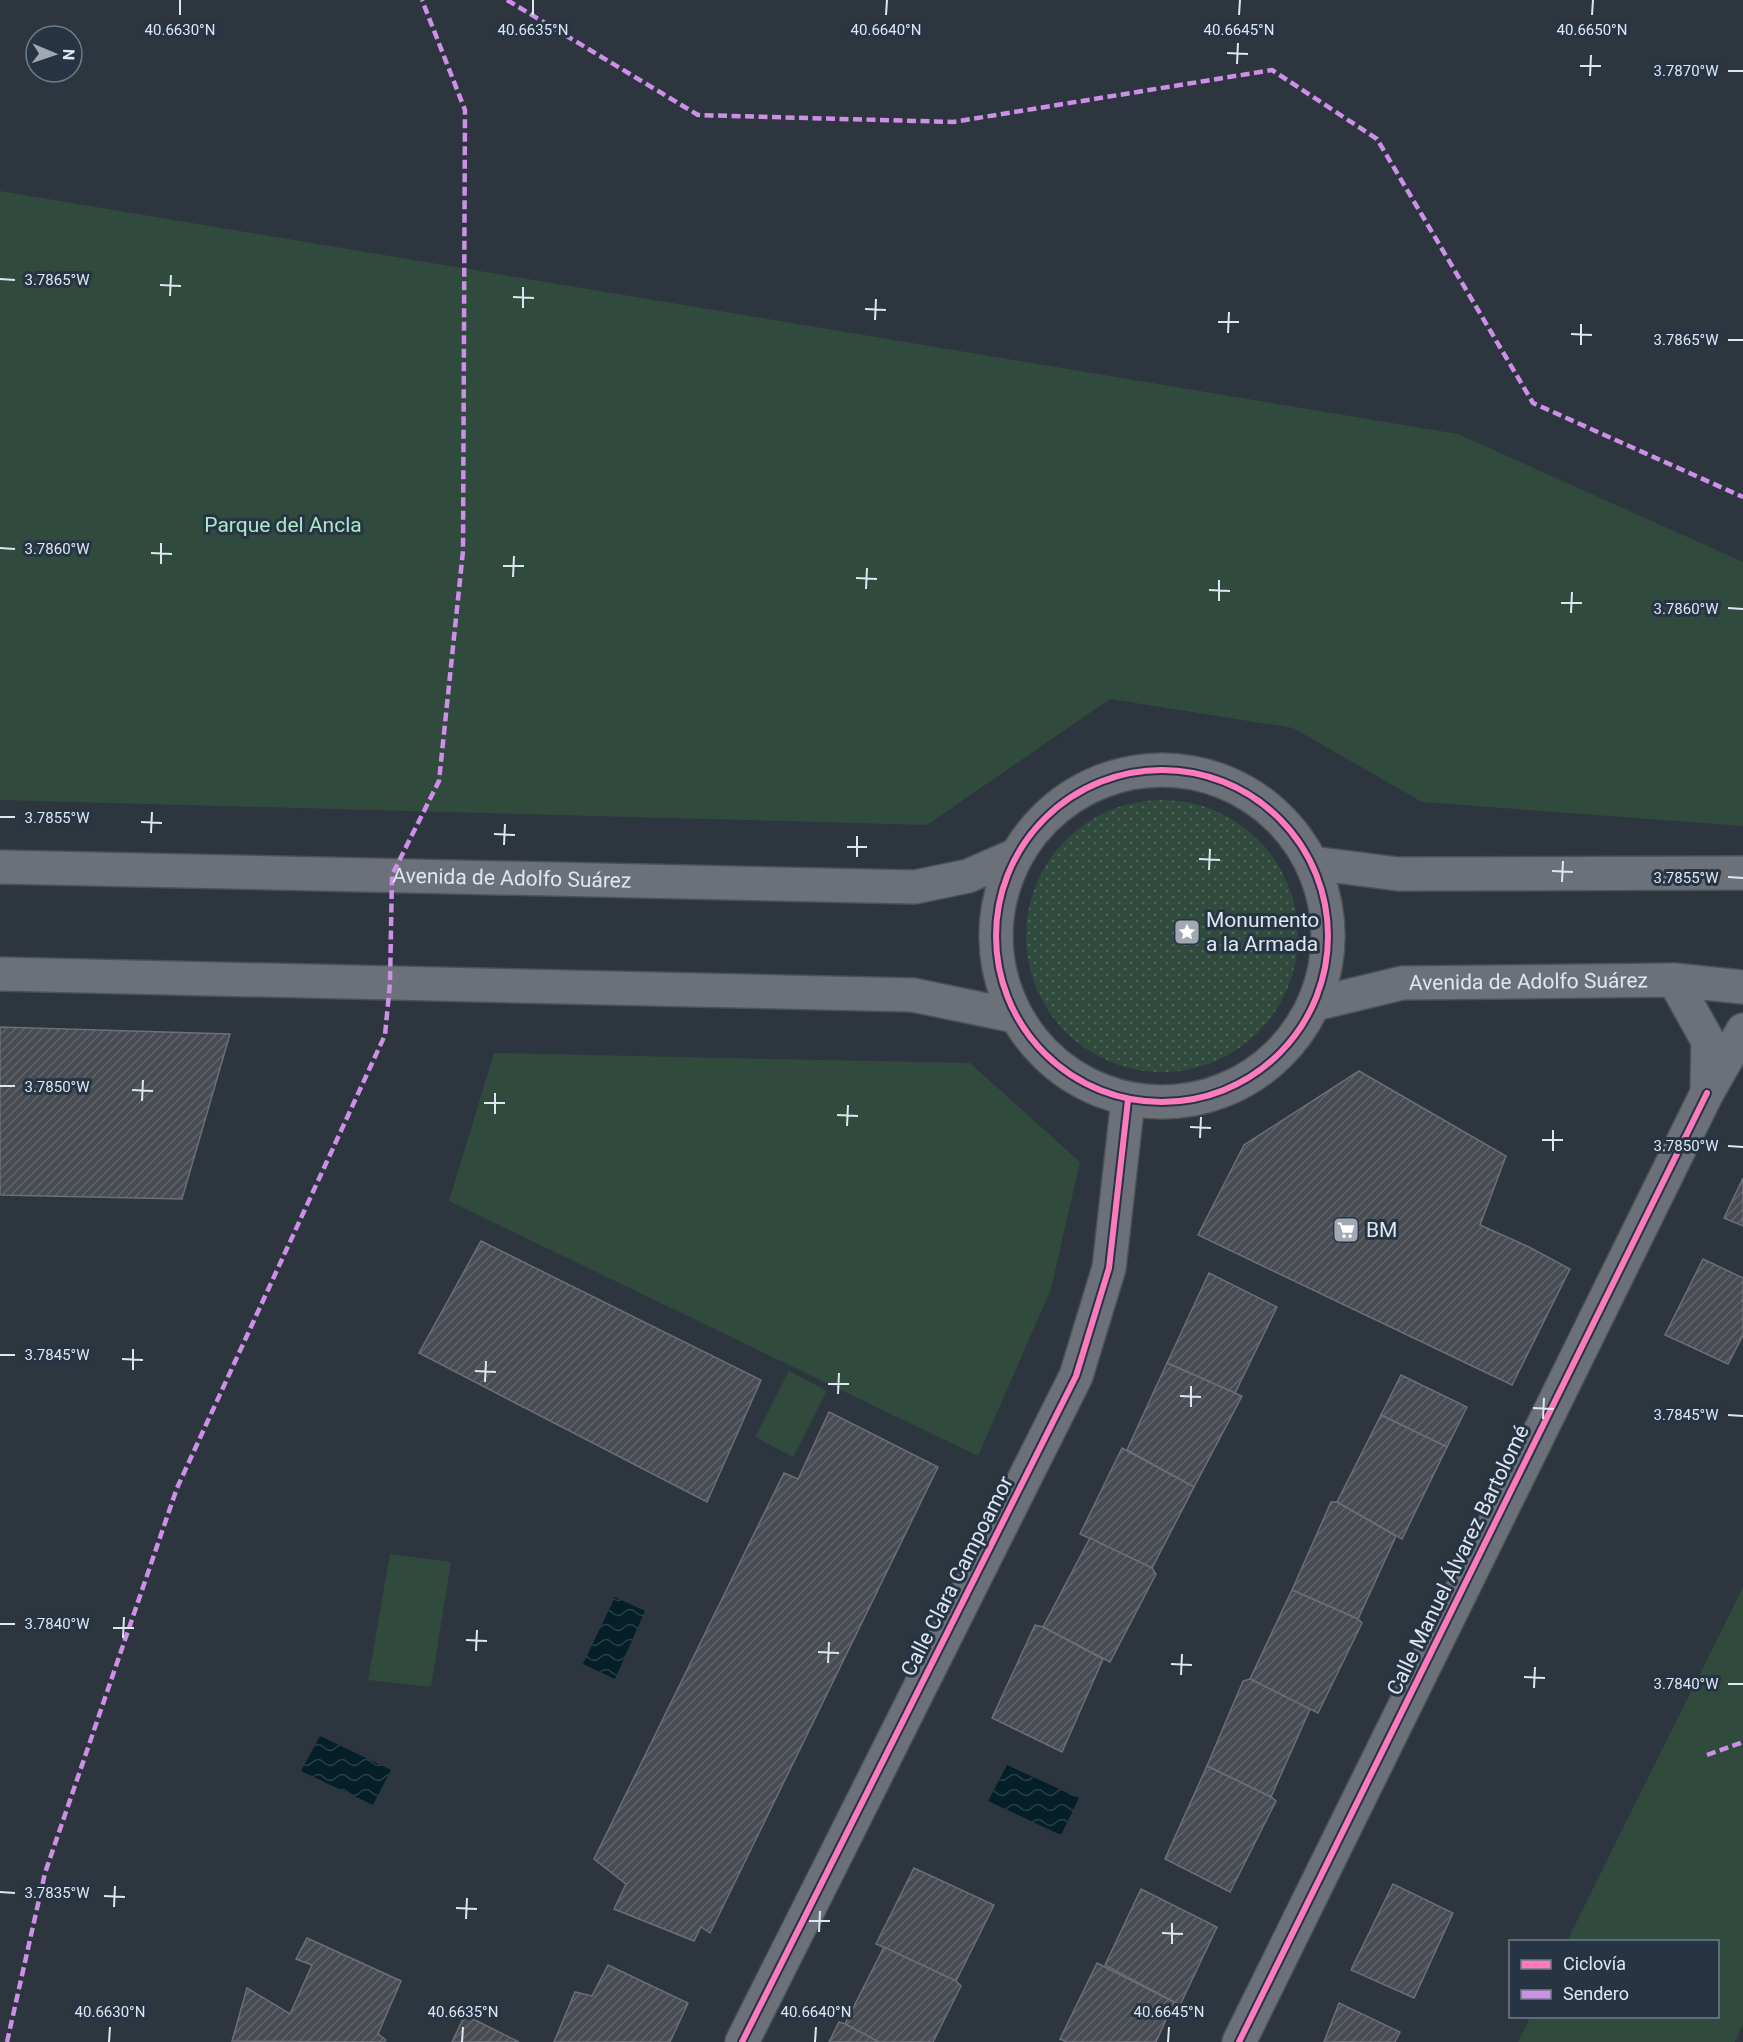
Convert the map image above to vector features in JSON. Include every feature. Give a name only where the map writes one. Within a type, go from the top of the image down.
[{"type":"street","points":[[1146,769],[1187,771],[1226,781],[1261,801],[1290,829],[1312,863],[1324,897],[1329,933],[1326,970],[1315,1004],[1291,1043],[1257,1074],[1217,1094],[1173,1104],[1128,1101],[1094,1089],[1062,1071],[1036,1046],[1015,1016],[1000,977],[995,936],[1001,894],[1016,855],[1040,822],[1071,796],[1107,778],[1146,769]]},
{"type":"street","name":"Avenida de Adolfo Suárez","points":[[0,867],[915,886],[968,876],[1016,855]]},
{"type":"street","points":[[1312,863],[1398,874],[1743,873]]},
{"type":"street","points":[[0,974],[913,995],[1015,1016]]},
{"type":"street","name":"Avenida de Adolfo Suárez","points":[[1315,1004],[1402,983],[1674,980],[1743,987]]},
{"type":"street","name":"Calle Manuel Álvarez Bartolomé","points":[[1674,980],[1708,1041],[1707,1093]]},
{"type":"street","name":"Calle Manuel Álvarez Bartolomé","points":[[1239,2042],[1707,1093],[1743,1030]]},
{"type":"street","name":"Calle Clara Campoamor","points":[[742,2042],[1076,1376],[1109,1268],[1128,1101]]},
{"type":"green space","name":"Parque del Ancla","points":[[0,191],[1458,434],[1743,562],[1743,826],[1422,802],[1293,728],[1110,699],[927,825],[0,800]]},
{"type":"green space","points":[[1162,800],[1201,806],[1226,816],[1258,840],[1275,861],[1287,884],[1295,910],[1298,936],[1292,975],[1282,1000],[1258,1032],[1237,1049],[1214,1061],[1188,1069],[1162,1072],[1123,1066],[1098,1056],[1066,1032],[1049,1011],[1037,988],[1029,962],[1026,936],[1032,897],[1042,872],[1066,840],[1087,823],[1110,811],[1136,803]]},
{"type":"green space","points":[[494,1053],[970,1063],[1080,1162],[1051,1289],[978,1456],[449,1201]]},
{"type":"green space","points":[[789,1371],[827,1391],[793,1457],[755,1437]]},
{"type":"green space","points":[[390,1554],[451,1562],[431,1687],[368,1680]]},
{"type":"green space","points":[[1743,1587],[1743,2024],[1735,2042],[1518,2042],[1530,2018],[1719,2018],[1719,1940],[1567,1940]]},
{"type":"water","points":[[615,1597],[645,1611],[615,1679],[583,1664]]},
{"type":"water","points":[[320,1736],[391,1770],[373,1805],[301,1771]]},
{"type":"water","points":[[1007,1765],[1079,1798],[1061,1835],[988,1801]]},
{"type":"building","points":[[0,1027],[230,1034],[182,1199],[0,1195]]},
{"type":"building","name":"BM","points":[[1359,1071],[1506,1156],[1480,1225],[1570,1269],[1512,1385],[1198,1235],[1244,1145]]},
{"type":"building","points":[[1743,1178],[1743,1226],[1724,1218]]},
{"type":"building","points":[[481,1241],[761,1380],[707,1502],[419,1353]]},
{"type":"building","points":[[1703,1259],[1743,1278],[1743,1335],[1728,1364],[1665,1335]]},
{"type":"building","points":[[1209,1273],[1277,1307],[1235,1393],[1167,1363]]},
{"type":"building","points":[[1167,1363],[1242,1396],[1194,1487],[1127,1450]]},
{"type":"building","points":[[1401,1375],[1467,1407],[1447,1447],[1381,1415]]},
{"type":"building","points":[[829,1412],[938,1467],[710,1933],[701,1927],[694,1941],[614,1909],[626,1884],[594,1859],[784,1473],[798,1479]]},
{"type":"building","points":[[1381,1415],[1447,1447],[1402,1539],[1337,1502]]},
{"type":"building","points":[[1122,1448],[1194,1487],[1152,1568],[1080,1534]]},
{"type":"building","points":[[1331,1502],[1337,1502],[1396,1536],[1358,1619],[1292,1590]]},
{"type":"building","points":[[1090,1538],[1152,1568],[1156,1574],[1110,1662],[1043,1627]]},
{"type":"building","points":[[1292,1590],[1358,1619],[1362,1623],[1318,1713],[1250,1679]]},
{"type":"building","points":[[1035,1625],[1103,1659],[1062,1752],[992,1718]]},
{"type":"building","points":[[1250,1679],[1310,1709],[1271,1797],[1207,1766],[1243,1681]]},
{"type":"building","points":[[1207,1766],[1276,1801],[1230,1892],[1165,1859]]},
{"type":"building","points":[[914,1868],[994,1905],[956,1981],[876,1944]]},
{"type":"building","points":[[1393,1884],[1453,1913],[1414,1998],[1351,1970]]},
{"type":"building","points":[[1141,1889],[1217,1927],[1180,2005],[1105,1965]]},
{"type":"building","points":[[307,1938],[401,1981],[378,2034],[386,2040],[384,2042],[232,2041],[247,1988],[290,2014],[312,1965],[296,1959]]},
{"type":"building","points":[[884,1947],[956,1981],[961,1986],[933,2042],[879,2042],[845,2024]]},
{"type":"building","points":[[1097,1963],[1174,2002],[1156,2042],[1067,2042],[1060,2039]]},
{"type":"building","points":[[608,1965],[688,2003],[670,2042],[554,2042],[575,1992],[592,1996]]},
{"type":"building","points":[[1339,2003],[1400,2032],[1395,2042],[1324,2042]]},
{"type":"building","points":[[465,2015],[519,2042],[452,2042]]},
{"type":"building","points":[[839,2022],[845,2024],[879,2042],[829,2042]]},
{"type":"marked path","points":[[7,2042],[45,1873],[177,1488],[385,1035],[390,983],[392,875],[439,781],[463,551],[465,110],[422,0]]},
{"type":"marked path","points":[[507,0],[698,115],[953,122],[1272,70],[1377,139],[1533,403],[1743,497]]},
{"type":"marked path","points":[[1707,1755],[1743,1742]]},
{"type":"cycle path","points":[[1146,770],[1178,770],[1210,777],[1240,789],[1268,807],[1291,830],[1316,872],[1328,920],[1328,936],[1325,968],[1316,1000],[1291,1042],[1268,1065],[1240,1083],[1210,1095],[1178,1102],[1146,1102],[1114,1095],[1084,1083],[1056,1065],[1033,1042],[1015,1014],[1003,984],[996,952],[996,920],[1003,888],[1015,858],[1033,830],[1056,807],[1084,789],[1114,777],[1146,770]]},
{"type":"cycle path","points":[[1239,2042],[1707,1093]]},
{"type":"cycle path","points":[[742,2042],[1076,1376],[1109,1268],[1128,1100]]},
{"type":"place","name":"Monumento a la Armada","points":[[1187,932]]},
{"type":"place","name":"BM","points":[[1346,1230]]}]
